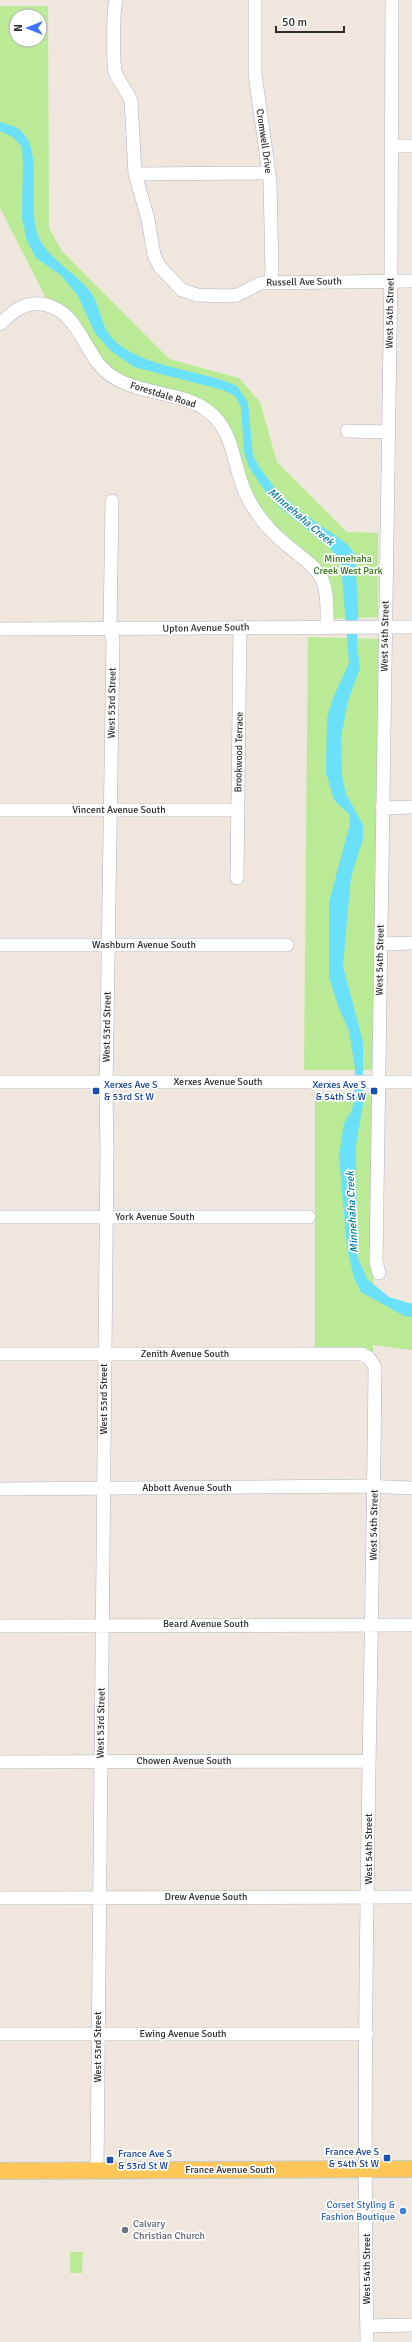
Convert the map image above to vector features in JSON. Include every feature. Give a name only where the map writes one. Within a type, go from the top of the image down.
[{"type":"main road","name":"France Avenue South","points":[[0,2171],[412,2169]]},
{"type":"street","points":[[116,0],[114,60],[119,80],[127,89],[131,101],[135,174],[269,173]]},
{"type":"street","name":"Cromwell Drive","points":[[255,0],[255,74],[269,173],[272,273],[270,282]]},
{"type":"street","name":"West 54th Street","points":[[379,1273],[376,1262],[392,146],[392,0]]},
{"type":"street","points":[[392,146],[412,146]]},
{"type":"street","name":"Russell Ave South","points":[[135,174],[148,219],[154,255],[160,267],[182,290],[197,295],[237,295],[257,284],[270,282],[412,281]]},
{"type":"street","name":"Forestdale Road","points":[[0,324],[16,309],[28,304],[41,303],[55,307],[64,312],[73,322],[100,367],[113,378],[131,387],[195,403],[208,411],[227,434],[233,448],[240,481],[248,500],[272,532],[314,568],[322,580],[332,627]]},
{"type":"street","points":[[347,431],[388,432]]},
{"type":"street","name":"West 53rd Street","points":[[97,2170],[106,1082],[111,810],[112,640],[110,629],[112,500]]},
{"type":"street","name":"Upton Avenue South","points":[[0,629],[412,626]]},
{"type":"street","name":"Brookwood Terrace","points":[[237,878],[240,627]]},
{"type":"street","points":[[382,808],[412,807]]},
{"type":"street","name":"Vincent Avenue South","points":[[0,810],[238,810]]},
{"type":"street","points":[[380,944],[412,943]]},
{"type":"street","name":"Washburn Avenue South","points":[[0,945],[287,945]]},
{"type":"street","name":"Xerxes Avenue South","points":[[0,1082],[412,1082]]},
{"type":"street","name":"York Avenue South","points":[[0,1217],[309,1217]]},
{"type":"street","name":"Zenith Avenue South","points":[[0,1354],[362,1354],[369,1358]]},
{"type":"street","name":"West 54th Street","points":[[367,2342],[367,2034],[369,1897],[368,1761],[372,1624],[375,1367],[369,1358]]},
{"type":"street","name":"Abbott Avenue South","points":[[0,1489],[412,1488]]},
{"type":"street","name":"Beard Avenue South","points":[[0,1626],[102,1624],[412,1624]]},
{"type":"street","name":"Chowen Avenue South","points":[[0,1762],[368,1761]]},
{"type":"street","name":"Drew Avenue South","points":[[0,1898],[412,1897]]},
{"type":"street","name":"Ewing Avenue South","points":[[0,2034],[367,2034]]},
{"type":"street","points":[[367,2326],[412,2325]]},
{"type":"green space","name":"Minnehaha Creek West Park","points":[[0,6],[48,6],[49,228],[62,251],[169,359],[239,378],[260,402],[277,462],[347,532],[378,533],[378,617],[333,619],[322,580],[287,545],[240,481],[208,411],[113,378],[47,300],[0,208]]},
{"type":"green space","points":[[308,637],[381,639],[375,1070],[304,1070]]},
{"type":"green space","points":[[315,1093],[375,1093],[373,1299],[412,1314],[412,1350],[373,1345],[373,1354],[360,1347],[315,1347]]},
{"type":"green space","points":[[70,2252],[83,2252],[82,2273],[70,2273]]},
{"type":"water","name":"Minnehaha Creek","points":[[0,122],[17,128],[26,137],[31,149],[34,178],[35,225],[39,238],[48,252],[93,295],[104,326],[111,337],[123,347],[153,362],[222,380],[237,386],[248,403],[253,456],[262,471],[278,492],[300,511],[347,544],[355,554],[358,609],[357,646],[360,668],[348,701],[341,737],[342,776],[346,794],[363,825],[363,839],[351,877],[343,966],[363,1042],[363,1105],[356,1145],[357,1256],[367,1279],[389,1297],[412,1304],[412,1317],[404,1316],[361,1292],[354,1278],[347,1248],[339,1156],[344,1123],[350,1114],[354,1103],[355,1067],[349,1031],[338,1006],[329,977],[329,902],[350,824],[349,814],[334,800],[326,773],[327,719],[333,698],[349,663],[341,563],[329,547],[278,506],[265,491],[249,467],[244,452],[241,407],[235,396],[223,390],[134,367],[111,351],[95,333],[78,296],[62,276],[36,258],[27,241],[22,218],[22,147],[13,137],[0,131]]},
{"type":"place","name":"Xerxes Ave S & 53rd St W","points":[[96,1091]]},
{"type":"place","name":"Xerxes Ave S & 54th St W","points":[[374,1091]]},
{"type":"place","name":"France Ave S & 54th St W","points":[[387,2158]]},
{"type":"place","name":"France Ave S & 53rd St W","points":[[110,2160]]},
{"type":"place","name":"Corset Styling & Fashion Boutique","points":[[403,2211]]},
{"type":"place","name":"Calvary Christian Church","points":[[125,2230]]}]
